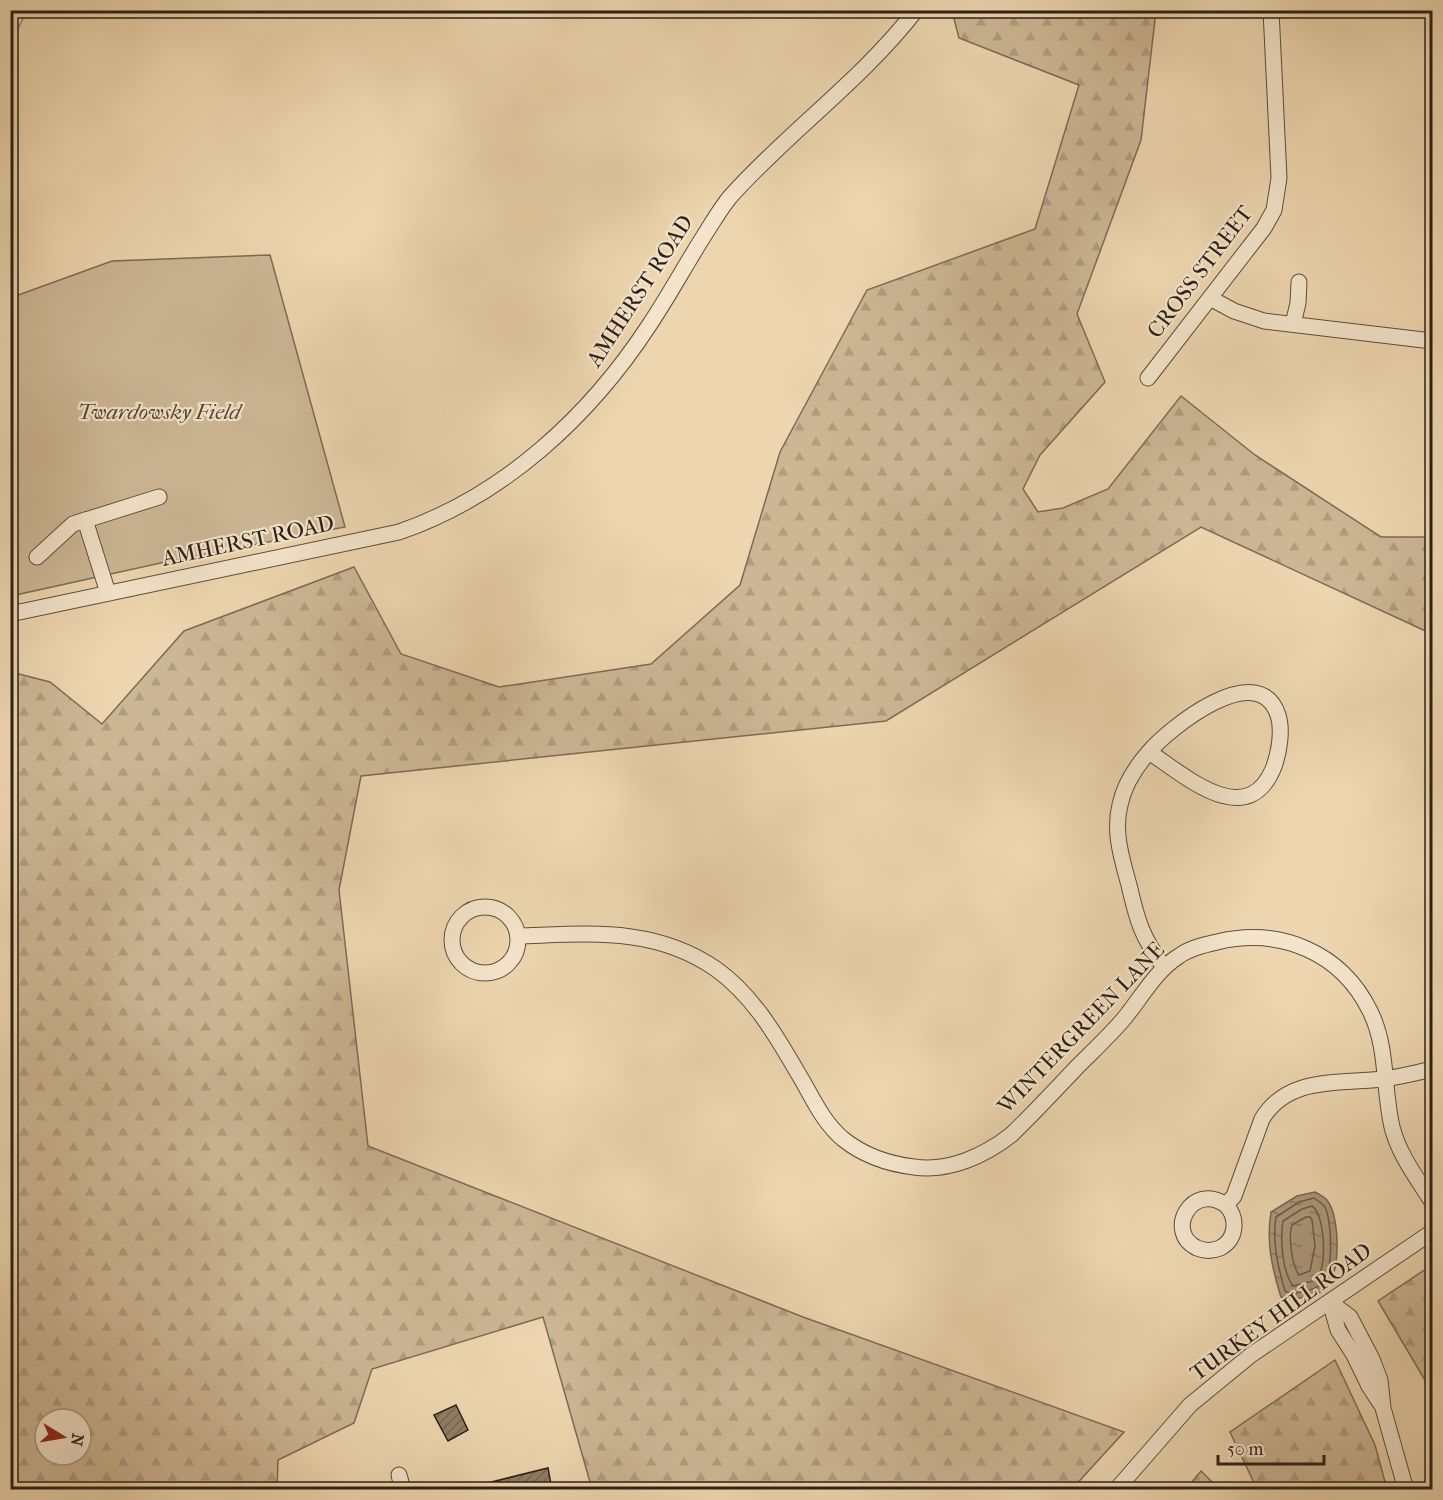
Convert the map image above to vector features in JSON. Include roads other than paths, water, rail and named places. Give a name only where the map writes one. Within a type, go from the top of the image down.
[{"type":"street","points":[[10,27],[18,10]]},
{"type":"street","name":"AMHERST ROAD","points":[[10,614],[399,532],[431,521],[488,489],[541,449],[589,404],[622,365],[650,325],[684,267],[730,197],[873,59],[916,10]]},
{"type":"street","name":"CROSS STREET","points":[[1148,378],[1264,228],[1274,210],[1280,178],[1271,10]]},
{"type":"street","points":[[1293,324],[1298,303],[1299,282]]},
{"type":"street","points":[[1210,298],[1234,311],[1264,321],[1432,341]]},
{"type":"street","points":[[37,557],[73,524],[159,497]]},
{"type":"street","points":[[85,520],[108,594]]},
{"type":"street","points":[[1149,752],[1211,793],[1228,798],[1246,796],[1260,788],[1273,769],[1278,748],[1280,724],[1278,715],[1275,708],[1265,698],[1251,693],[1234,695],[1211,703],[1193,713],[1168,733],[1149,752],[1128,780],[1119,806],[1119,846],[1139,926],[1149,947],[1164,967]]},
{"type":"street","points":[[485,907],[499,910],[510,918],[518,936],[517,949],[511,961],[501,969],[488,973],[475,971],[464,965],[456,955],[453,942],[454,929],[461,917],[472,910],[485,907]]},
{"type":"street","name":"WINTERGREEN LANE","points":[[518,936],[620,934],[653,940],[699,960],[729,979],[755,1006],[778,1039],[820,1112],[842,1138],[871,1156],[901,1166],[919,1168],[935,1168],[968,1160],[998,1145],[1011,1135],[1122,1021],[1164,967],[1180,955],[1195,948],[1228,939],[1262,936],[1280,939],[1311,951],[1339,970],[1362,996],[1377,1027],[1381,1043],[1389,1111],[1397,1144],[1432,1202]]},
{"type":"street","points":[[1226,1204],[1237,1190],[1262,1119],[1275,1101],[1291,1091],[1315,1085],[1385,1079],[1432,1069]]},
{"type":"street","name":"TURKEY HILL ROAD","points":[[1116,1490],[1190,1405],[1251,1355],[1432,1232]]},
{"type":"street","points":[[1330,1302],[1350,1317],[1380,1380],[1383,1408],[1406,1490]]},
{"type":"water","points":[[1315,1192],[1328,1201],[1333,1212],[1337,1235],[1334,1272],[1330,1282],[1321,1292],[1304,1298],[1281,1297],[1271,1255],[1269,1234],[1271,1212],[1297,1196]]},
{"type":"park label","name":"Twardowsky Field","points":[[159,412]]}]
